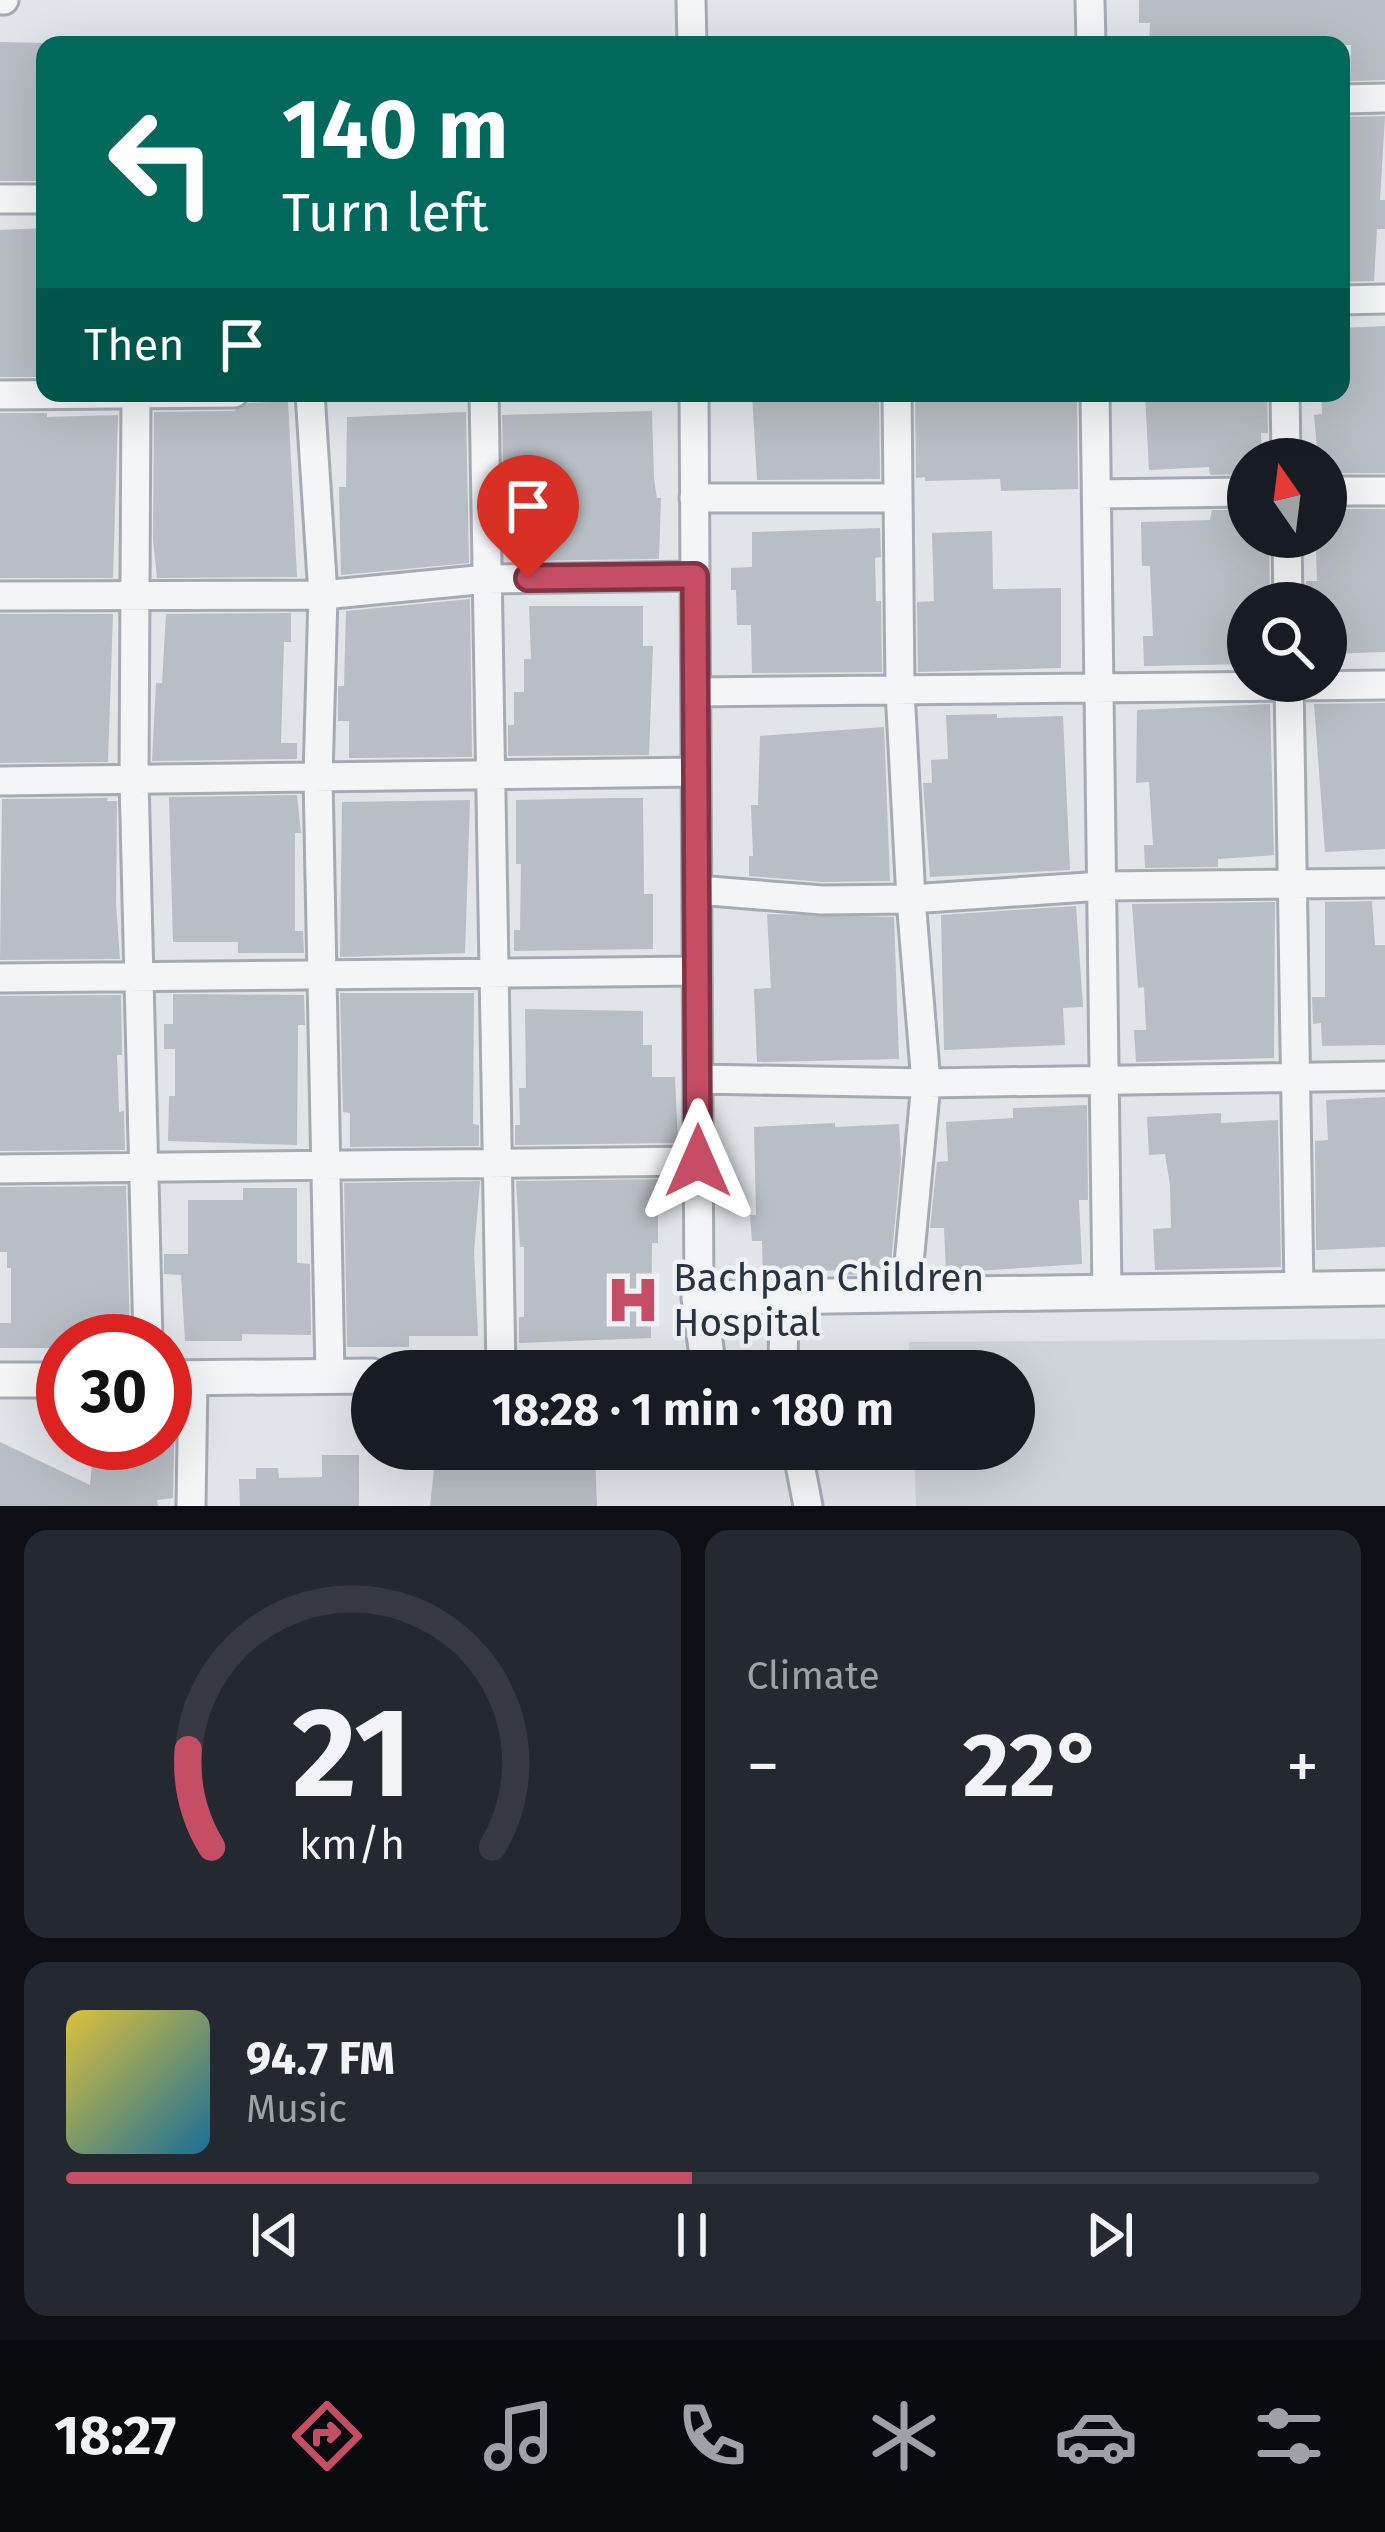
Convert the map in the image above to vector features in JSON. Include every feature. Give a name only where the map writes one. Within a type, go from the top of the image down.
[{"type":"street","points":[[691,0],[692,36]]},
{"type":"street","points":[[1090,0],[1091,36]]},
{"type":"street","points":[[1350,99],[1385,98]]},
{"type":"street","points":[[0,199],[36,199]]},
{"type":"street","points":[[1350,300],[1385,299]]},
{"type":"street","points":[[0,395],[36,395]]},
{"type":"street","points":[[136,402],[134,779],[147,1314]]},
{"type":"street","points":[[311,402],[323,596],[318,777],[330,1376]]},
{"type":"street","points":[[484,402],[501,1350]]},
{"type":"street","points":[[694,402],[699,1298],[706,1350]]},
{"type":"street","points":[[897,402],[900,690],[926,1083],[906,1295]]},
{"type":"street","points":[[1095,402],[1107,1292]]},
{"type":"street","points":[[1285,402],[1286,438]]},
{"type":"street","points":[[1347,491],[1385,490]]},
{"type":"street","points":[[1097,494],[1227,492]]},
{"type":"street","points":[[694,498],[898,498]]},
{"type":"street","points":[[0,596],[323,596],[487,579],[695,576]]},
{"type":"street","points":[[696,692],[1227,685]]},
{"type":"street","points":[[1347,685],[1385,685]]},
{"type":"street","points":[[1289,702],[1299,1289]]},
{"type":"street","points":[[0,781],[696,772]]},
{"type":"street","points":[[697,890],[822,900],[1102,886],[1385,883]]},
{"type":"street","points":[[0,978],[697,971]]},
{"type":"street","points":[[698,1078],[926,1083],[1385,1076]]},
{"type":"street","points":[[0,1168],[698,1161]]},
{"type":"street","points":[[699,1298],[1385,1288]]},
{"type":"street","points":[[783,1350],[784,1297]]},
{"type":"street","points":[[192,1378],[351,1376]]},
{"type":"street","points":[[0,1380],[36,1379]]},
{"type":"street","points":[[188,1470],[191,1506]]},
{"type":"street","points":[[801,1470],[808,1506]]},
{"type":"shaded area","points":[[1385,1339],[1385,1506],[916,1506],[915,1470],[1035,1470],[1035,1350],[909,1350],[909,1342]]},
{"type":"building","points":[[1139,0],[1385,0],[1385,80],[1350,81],[1350,36],[1149,36],[1150,23],[1139,23]]},
{"type":"building","points":[[0,42],[36,43],[36,181],[0,181]]},
{"type":"building","points":[[1385,116],[1380,200],[1385,200],[1385,229],[1377,229],[1374,281],[1350,282],[1350,117]]},
{"type":"building","points":[[36,228],[36,377],[0,377],[0,230]]},
{"type":"building","points":[[1385,326],[1385,473],[1347,473],[1347,438],[1316,438],[1314,415],[1322,414],[1321,402],[1350,402],[1350,328]]},
{"type":"building","points":[[288,402],[297,577],[157,578],[154,412],[234,411],[248,403]]},
{"type":"building","points":[[753,402],[879,402],[880,479],[757,480]]},
{"type":"building","points":[[915,402],[1077,402],[1078,489],[1001,491],[1000,479],[916,478]]},
{"type":"building","points":[[1145,402],[1267,402],[1268,433],[1261,433],[1261,438],[1227,438],[1227,475],[1210,475],[1209,467],[1149,470]]},
{"type":"building","points":[[652,411],[654,479],[657,498],[661,498],[659,559],[516,561],[515,524],[504,524],[502,415]]},
{"type":"building","points":[[466,412],[469,563],[341,575],[339,487],[346,487],[347,417]]},
{"type":"building","points":[[0,413],[118,415],[113,578],[0,578]]},
{"type":"building","points":[[1347,509],[1385,509],[1385,652],[1347,653],[1347,582],[1306,582],[1317,581],[1316,558],[1347,558]]},
{"type":"building","points":[[1212,510],[1227,510],[1227,558],[1269,558],[1270,582],[1227,582],[1227,664],[1144,666],[1143,636],[1153,636],[1150,566],[1142,566],[1141,522],[1210,520]]},
{"type":"building","points":[[880,528],[881,557],[875,558],[882,672],[752,673],[751,625],[737,625],[731,568],[752,567],[752,532]]},
{"type":"building","points":[[992,531],[993,589],[1061,588],[1061,668],[918,672],[917,602],[934,601],[932,533]]},
{"type":"building","points":[[470,599],[472,757],[349,758],[349,721],[338,721],[346,611]]},
{"type":"building","points":[[529,606],[643,606],[643,646],[653,646],[649,755],[508,756],[514,692],[524,692],[524,659],[531,659]]},
{"type":"building","points":[[291,613],[291,642],[284,642],[281,743],[297,743],[297,759],[152,761],[166,614]]},
{"type":"building","points":[[0,614],[113,614],[108,762],[0,763]]},
{"type":"building","points":[[1385,703],[1385,849],[1325,852],[1314,704]]},
{"type":"building","points":[[1270,704],[1274,855],[1218,859],[1218,867],[1145,868],[1144,845],[1153,845],[1149,782],[1136,783],[1137,710]]},
{"type":"building","points":[[997,714],[997,718],[1063,716],[1070,870],[930,877],[923,783],[932,783],[931,760],[948,759],[946,715]]},
{"type":"building","points":[[884,727],[890,881],[749,876],[760,736]]},
{"type":"building","points":[[297,795],[301,833],[295,833],[295,931],[303,931],[304,953],[238,953],[238,942],[173,942],[169,797]]},
{"type":"building","points":[[643,798],[644,894],[653,894],[653,949],[514,951],[514,930],[520,930],[521,864],[516,864],[516,800]]},
{"type":"building","points":[[2,799],[117,801],[120,959],[0,960]]},
{"type":"building","points":[[470,800],[465,953],[340,957],[342,802]]},
{"type":"building","points":[[1372,901],[1375,945],[1385,945],[1385,1045],[1322,1046],[1321,1023],[1313,1024],[1312,997],[1325,997],[1325,902]]},
{"type":"building","points":[[1275,902],[1274,1058],[1136,1062],[1134,1030],[1146,1030],[1132,904]]},
{"type":"building","points":[[1076,906],[1083,1007],[1063,1008],[1065,1045],[944,1050],[941,915]]},
{"type":"building","points":[[767,914],[894,917],[899,1059],[757,1062],[754,989],[771,988]]},
{"type":"building","points":[[340,993],[474,993],[473,1124],[479,1125],[479,1146],[350,1147],[350,1113],[343,1112]]},
{"type":"building","points":[[173,994],[304,995],[305,1025],[298,1025],[297,1145],[168,1141],[175,1049],[164,1049],[164,1024],[173,1024]]},
{"type":"building","points":[[121,995],[122,1055],[117,1055],[125,1150],[0,1151],[0,996]]},
{"type":"building","points":[[525,1009],[643,1011],[643,1045],[652,1045],[652,1077],[675,1077],[678,1143],[515,1145],[519,1088],[526,1088]]},
{"type":"building","points":[[1385,1097],[1385,1247],[1316,1250],[1315,1141],[1328,1140],[1326,1100]]},
{"type":"building","points":[[1087,1105],[1088,1200],[1079,1200],[1082,1264],[946,1273],[944,1228],[930,1228],[937,1162],[948,1161],[946,1122],[1013,1118],[1013,1108]]},
{"type":"building","points":[[1221,1113],[1221,1123],[1278,1120],[1281,1267],[1155,1270],[1153,1229],[1171,1228],[1170,1185],[1165,1154],[1149,1155],[1147,1117]]},
{"type":"building","points":[[835,1123],[835,1127],[899,1124],[901,1160],[890,1274],[841,1275],[841,1270],[763,1274],[762,1241],[752,1241],[750,1215],[756,1215],[754,1127]]},
{"type":"building","points":[[667,1179],[666,1208],[658,1208],[658,1243],[652,1243],[651,1338],[519,1343],[519,1317],[524,1317],[524,1247],[520,1247],[516,1181]]},
{"type":"building","points":[[480,1181],[474,1252],[478,1336],[409,1336],[409,1347],[347,1347],[344,1183]]},
{"type":"building","points":[[126,1186],[129,1314],[36,1314],[36,1348],[0,1348],[0,1323],[11,1323],[11,1268],[7,1268],[7,1252],[0,1252],[0,1187]]},
{"type":"building","points":[[243,1188],[297,1188],[297,1263],[310,1264],[311,1335],[242,1334],[242,1341],[192,1341],[192,1314],[183,1314],[181,1275],[164,1274],[164,1254],[188,1254],[188,1200],[243,1200]]},
{"type":"building","points":[[0,1442],[36,1459],[36,1470],[59,1470],[90,1485],[91,1470],[174,1470],[173,1498],[157,1500],[158,1506],[0,1506]]},
{"type":"building","points":[[322,1455],[351,1455],[351,1470],[359,1470],[359,1506],[240,1506],[239,1479],[256,1479],[256,1468],[278,1468],[279,1478],[322,1477]]},
{"type":"building","points":[[434,1470],[596,1470],[597,1506],[430,1506]]},
{"type":"place","name":"Bachpan Children Hospital","points":[[633,1300]]},
{"type":"route","points":[[528,578],[695,576],[698,1161]]}]
